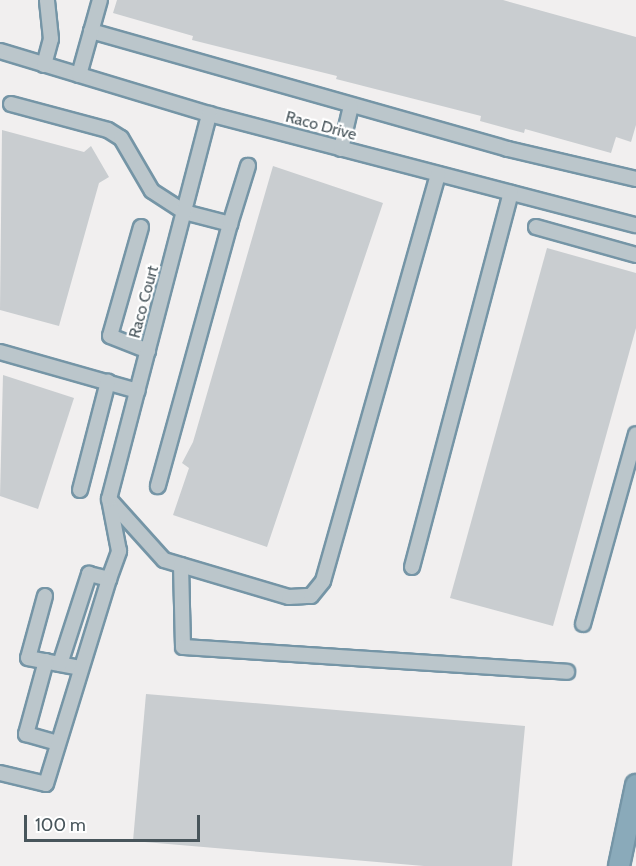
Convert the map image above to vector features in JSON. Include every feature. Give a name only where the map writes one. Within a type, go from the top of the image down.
[{"type":"highway","points":[[619,866],[636,785]]},
{"type":"street","points":[[44,64],[51,39],[47,0]]},
{"type":"street","points":[[79,75],[100,0]]},
{"type":"street","points":[[91,31],[351,106],[636,179]]},
{"type":"street","name":"Raco Drive","points":[[0,51],[209,114],[636,225]]},
{"type":"street","points":[[11,104],[115,134],[152,191],[184,213],[230,224]]},
{"type":"street","points":[[340,148],[351,106]]},
{"type":"street","name":"Raco Court","points":[[110,498],[209,114]]},
{"type":"street","points":[[158,486],[248,166]]},
{"type":"street","points":[[110,498],[164,560],[289,597],[311,596],[323,581],[438,174]]},
{"type":"street","points":[[412,567],[511,193]]},
{"type":"street","points":[[141,227],[110,336],[148,351]]},
{"type":"street","points":[[536,227],[636,255]]},
{"type":"street","points":[[0,352],[138,391]]},
{"type":"street","points":[[80,490],[108,382]]},
{"type":"street","points":[[583,624],[636,434]]},
{"type":"street","points":[[0,773],[46,784],[119,551],[110,498]]},
{"type":"street","points":[[181,565],[183,648],[567,672]]},
{"type":"street","points":[[58,743],[26,734],[89,574],[109,579]]},
{"type":"street","points":[[45,596],[28,658],[81,668]]},
{"type":"building","points":[[117,0],[503,0],[636,37],[636,125],[631,142],[616,137],[611,153],[525,129],[524,133],[480,121],[481,116],[336,79],[337,76],[192,40],[193,36],[113,13]]},
{"type":"building","points":[[2,130],[84,152],[91,146],[109,177],[99,183],[59,326],[0,310]]},
{"type":"building","points":[[273,166],[383,203],[267,547],[173,515],[189,468],[182,463],[193,442]]},
{"type":"building","points":[[547,248],[636,273],[636,328],[553,626],[450,598]]},
{"type":"building","points":[[3,375],[74,398],[38,509],[0,496]]},
{"type":"building","points":[[146,694],[525,726],[512,866],[424,866],[133,841]]}]
